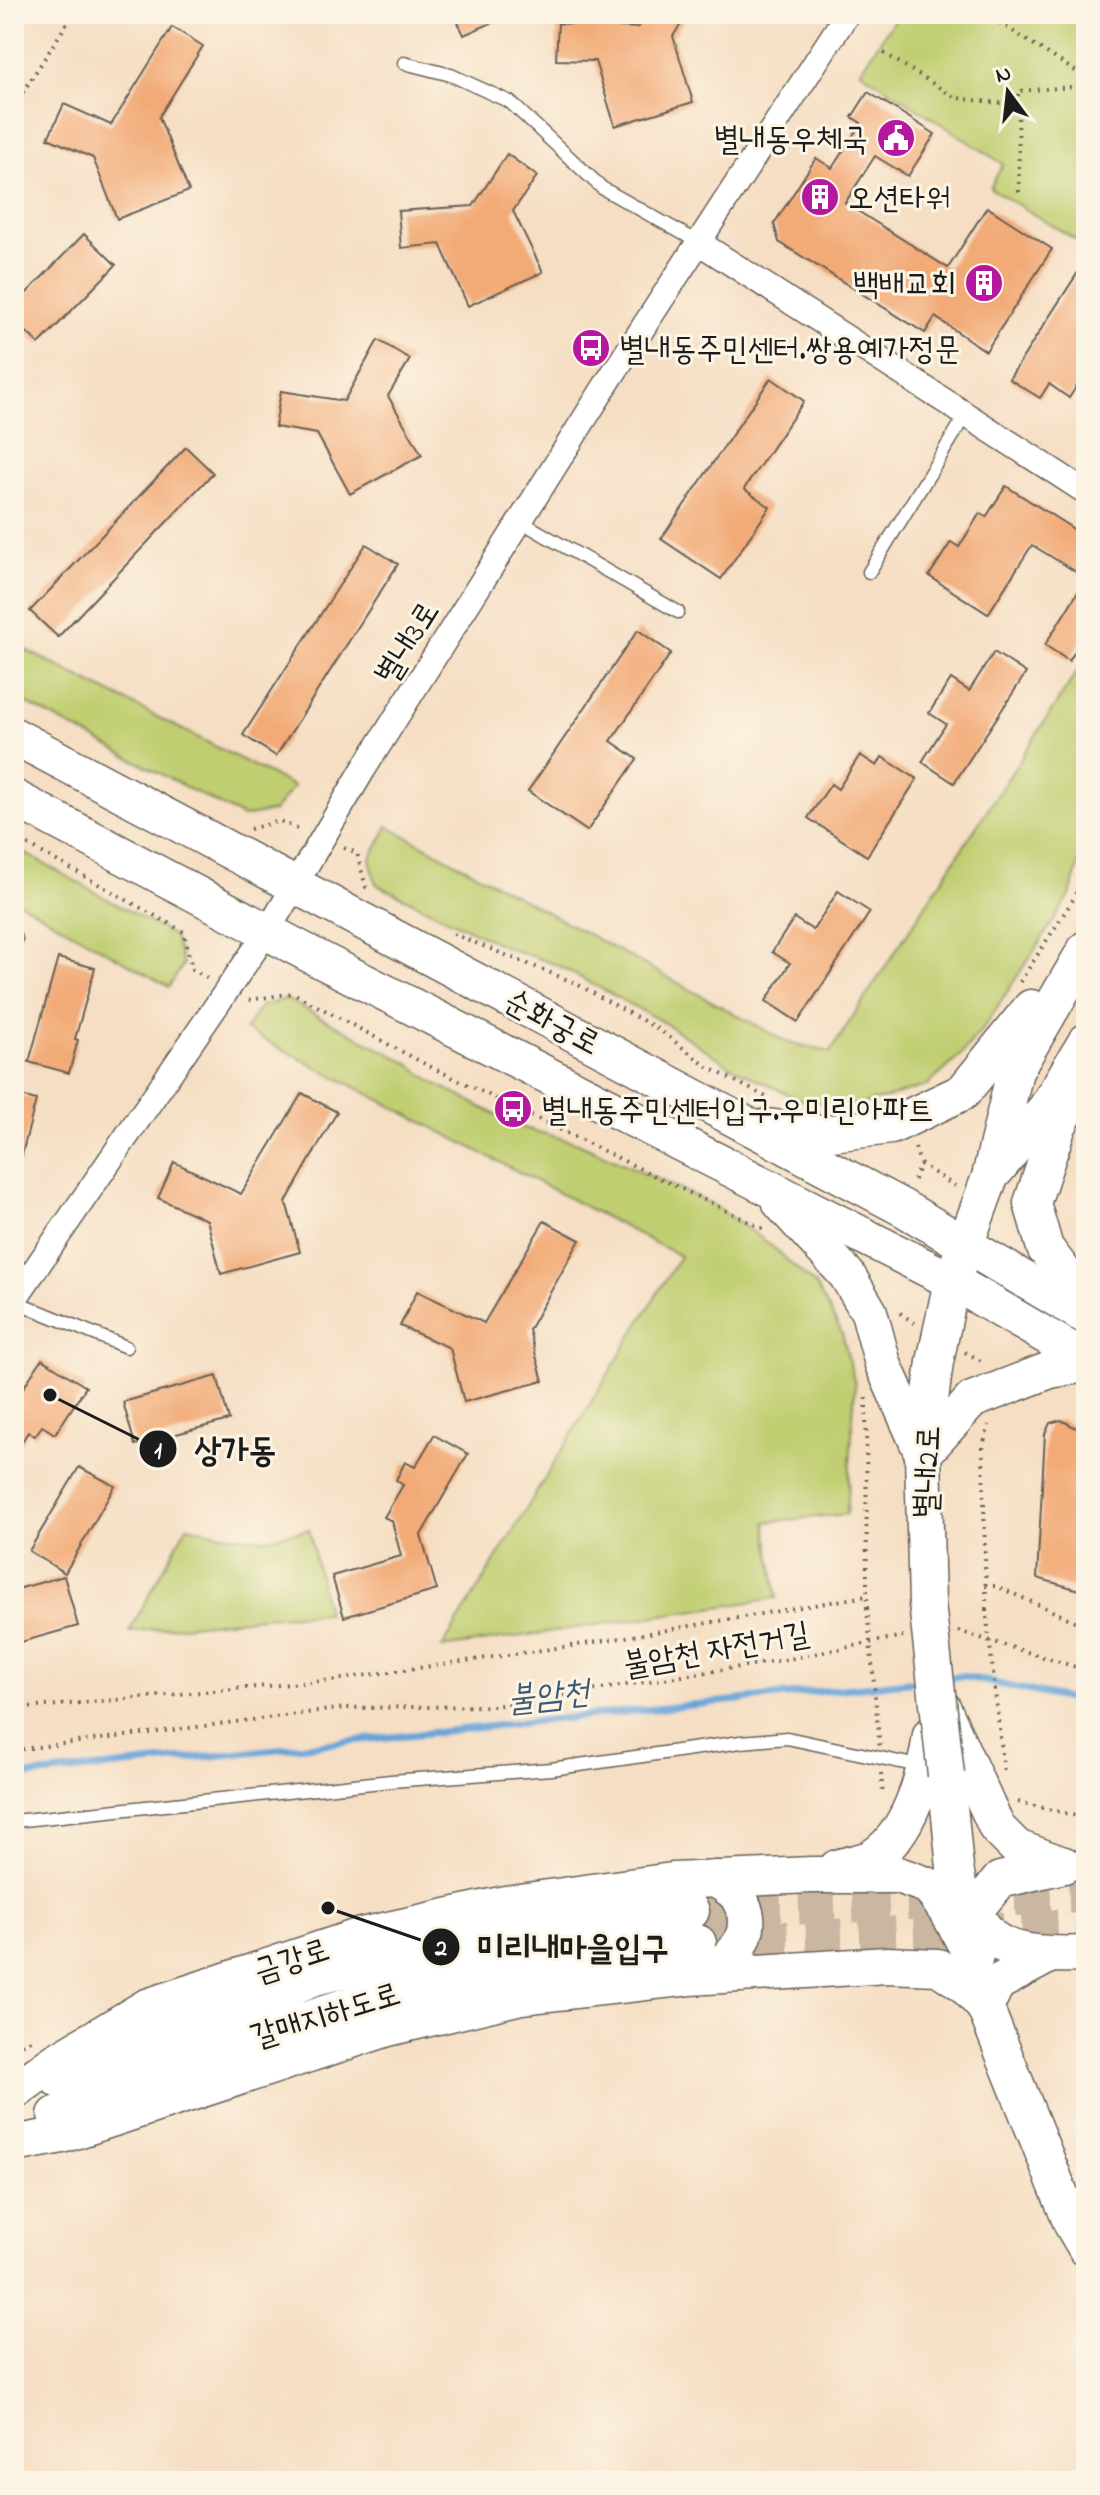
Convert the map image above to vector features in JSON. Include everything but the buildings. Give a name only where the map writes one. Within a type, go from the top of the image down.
[{"type":"main road","name":"순화궁로","points":[[14,736],[745,1124],[966,1244],[1086,1316]]},
{"type":"main road","name":"순화궁로","points":[[14,798],[267,932],[952,1281],[1086,1362]]},
{"type":"main road","points":[[745,1124],[823,1134],[891,1126],[963,1092],[1086,937]]},
{"type":"main road","name":"별내2로","points":[[955,1868],[967,1778],[937,1695],[937,1615],[923,1454],[935,1362],[952,1281],[990,1177],[1015,1071],[1086,949]]},
{"type":"main road","name":"별내2로","points":[[990,1177],[1047,1107],[1086,1042]]},
{"type":"main road","points":[[1086,1074],[1058,1126],[1032,1203],[1045,1248],[1086,1302]]},
{"type":"main road","points":[[765,1185],[847,1275],[869,1312],[883,1364],[923,1454],[972,1400],[1050,1370],[1086,1362]]},
{"type":"main road","points":[[812,1875],[873,1857],[967,1778],[997,1828],[1017,1848],[1075,1865]]},
{"type":"main road","points":[[887,1965],[917,1955],[944,1937],[962,1914],[1000,1880],[1075,1865]]},
{"type":"main road","points":[[955,1868],[963,1893],[962,1914],[985,2007],[1072,2224],[1086,2248]]},
{"type":"main road","points":[[955,1868],[974,1960]]},
{"type":"main road","name":"금강로","points":[[14,2091],[55,2062],[147,2007],[361,1936],[505,1904],[672,1881],[878,1874],[898,1875],[929,1886],[962,1914]]},
{"type":"main road","points":[[699,1943],[739,1949],[746,1931],[744,1913],[736,1894],[716,1879]]},
{"type":"main road","points":[[962,1914],[999,1942],[1049,1955],[1086,1954]]},
{"type":"main road","name":"갈매지하도로","points":[[14,2098],[315,1977],[419,1950],[529,1931],[699,1943]]},
{"type":"main road","points":[[14,2144],[62,2135],[403,2024],[521,1996],[699,1943],[887,1965],[938,1967],[964,1984],[985,2007]]},
{"type":"main road","name":"갈매지하도로","points":[[14,2132],[242,2040],[400,1989],[535,1962],[633,1948],[699,1943]]},
{"type":"main road","points":[[985,2007],[997,1983],[1049,1955]]},
{"type":"street","name":"별내3로","points":[[14,1300],[267,932],[363,770],[520,521],[847,14]]},
{"type":"street","points":[[698,242],[1086,492]]},
{"type":"lane","points":[[404,63],[451,75],[510,102],[602,188],[698,242]]},
{"type":"lane","points":[[869,572],[966,415]]},
{"type":"lane","points":[[520,521],[678,612]]},
{"type":"lane","points":[[14,938],[14,946]]},
{"type":"lane","points":[[14,1300],[126,1347]]},
{"type":"lane","points":[[14,1821],[362,1784],[551,1769],[787,1738],[967,1778]]},
{"type":"path","points":[[14,106],[73,14]]},
{"type":"path","points":[[986,14],[1086,78]]},
{"type":"path","points":[[884,53],[956,98],[1018,105]]},
{"type":"path","points":[[1019,192],[1018,91],[1086,86]]},
{"type":"path","points":[[14,837],[184,932],[192,969]]},
{"type":"path","points":[[357,853],[366,887],[379,894]]},
{"type":"path","points":[[442,929],[573,982],[660,1030],[706,1066],[774,1101]]},
{"type":"path","points":[[246,1001],[293,993],[423,1063],[766,1230]]},
{"type":"path","points":[[913,1141],[920,1164],[913,1184]]},
{"type":"path","points":[[920,1164],[939,1176]]},
{"type":"path","points":[[866,1389],[866,1596],[880,1750]]},
{"type":"path","points":[[992,1415],[983,1446],[986,1609],[967,1778],[1086,1818]]},
{"type":"path","points":[[985,1586],[996,1586],[1086,1626]]},
{"type":"path","points":[[14,1709],[334,1680],[591,1643],[866,1596]]},
{"type":"path","points":[[937,1615],[1086,1670]]},
{"type":"path","name":"불암천 자전거길","points":[[14,1750],[346,1708],[495,1706],[789,1659],[904,1636]]},
{"type":"green space","points":[[898,14],[1070,14],[1086,24],[1086,246],[990,188],[1003,164],[860,71]]},
{"type":"green space","points":[[14,644],[293,787],[274,811],[243,817],[14,697]]},
{"type":"green space","points":[[1086,658],[1086,849],[1080,858],[1070,896],[984,1027],[960,1056],[928,1085],[884,1099],[843,1107],[798,1099],[732,1067],[663,1022],[557,965],[503,946],[376,884],[370,859],[388,826],[787,1042],[830,1052]]},
{"type":"green space","points":[[14,847],[174,936],[183,965],[169,987],[14,899]]},
{"type":"green space","points":[[286,999],[408,1063],[436,1084],[520,1127],[578,1143],[710,1203],[767,1242],[816,1286],[842,1333],[855,1384],[847,1514],[766,1522],[777,1598],[442,1648],[680,1256],[245,1030],[261,1006]]},
{"type":"green space","points":[[187,1526],[263,1539],[309,1529],[327,1613],[129,1632]]},
{"type":"waterway","name":"불암천","points":[[947,1678],[962,1676],[1086,1703]]},
{"type":"waterway","name":"불암천","points":[[14,1777],[927,1680]]},
{"type":"tunnel","points":[[691,1911],[1086,1895]]},
{"type":"tunnel","points":[[698,1943],[1086,1926]]},
{"type":"place","name":"별내동우체국","points":[[896,138]]},
{"type":"place","name":"오션타워","points":[[820,197]]},
{"type":"place","name":"백배교회","points":[[984,283]]},
{"type":"place","name":"별내동주민센터.쌍용예가정문","points":[[591,348]]},
{"type":"place","name":"별내동주민센터입구.우미린아파트","points":[[513,1109]]},
{"type":"place","name":"상가동","points":[[50,1395]]},
{"type":"place","name":"미리내마을입구","points":[[328,1908]]}]
